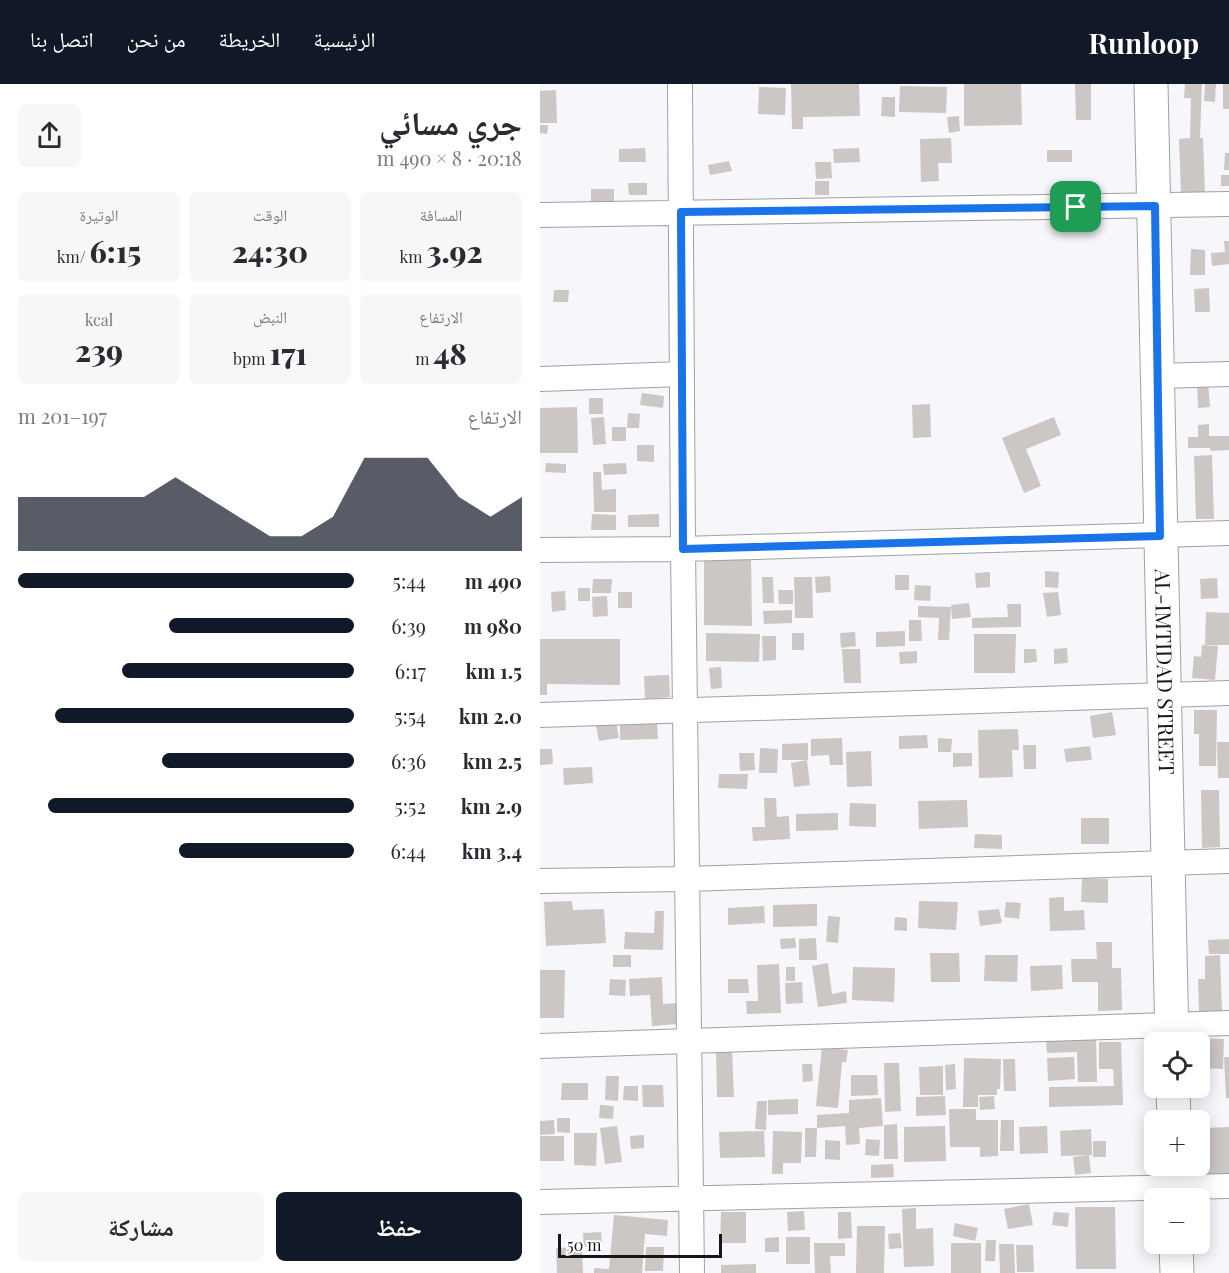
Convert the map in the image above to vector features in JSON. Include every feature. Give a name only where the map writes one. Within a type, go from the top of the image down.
[{"type":"street","points":[[680,84],[692,1273]]},
{"type":"street","name":"AL-IMTIDAD STREET","points":[[1151,84],[1172,1032]]},
{"type":"street","points":[[540,214],[1229,204]]},
{"type":"street","points":[[540,379],[682,374]]},
{"type":"street","points":[[1158,376],[1229,374]]},
{"type":"street","points":[[540,550],[683,549],[1229,533]]},
{"type":"street","points":[[540,715],[1229,693]]},
{"type":"street","points":[[540,881],[687,879],[1229,861]]},
{"type":"street","points":[[1182,1032],[1229,1023]]},
{"type":"street","points":[[540,1046],[1144,1034]]},
{"type":"street","points":[[540,1202],[1175,1184],[1229,1186]]},
{"type":"street","points":[[1176,1254],[1177,1273]]},
{"type":"building","points":[[791,84],[859,84],[860,116],[803,117],[803,129],[792,129]]},
{"type":"building","points":[[964,84],[1021,84],[1022,125],[964,126]]},
{"type":"building","points":[[1075,84],[1091,84],[1091,120],[1076,120]]},
{"type":"building","points":[[1185,84],[1202,84],[1200,138],[1203,138],[1205,193],[1181,194],[1179,139],[1190,138],[1191,98],[1184,98]]},
{"type":"building","points":[[1205,84],[1216,84],[1215,102],[1204,101]]},
{"type":"building","points":[[1223,84],[1229,84],[1229,109],[1223,109]]},
{"type":"building","points":[[900,86],[947,87],[946,113],[899,112]]},
{"type":"building","points":[[759,87],[786,88],[785,115],[758,114]]},
{"type":"building","points":[[556,90],[557,123],[540,123],[540,91]]},
{"type":"building","points":[[882,97],[895,97],[895,117],[881,116]]},
{"type":"building","points":[[959,116],[960,131],[949,133],[947,117]]},
{"type":"building","points":[[540,125],[548,125],[547,134],[540,133]]},
{"type":"building","points":[[951,138],[952,163],[938,163],[939,181],[921,182],[920,139]]},
{"type":"building","points":[[645,148],[646,162],[619,162],[619,149]]},
{"type":"building","points":[[859,148],[860,162],[834,163],[833,149]]},
{"type":"building","points":[[1047,150],[1072,150],[1072,162],[1047,162]]},
{"type":"building","points":[[1225,153],[1229,153],[1229,170],[1224,170]]},
{"type":"building","points":[[729,161],[732,171],[710,175],[708,165]]},
{"type":"building","points":[[815,162],[831,162],[832,178],[816,179]]},
{"type":"building","points":[[1221,175],[1229,175],[1229,186],[1221,186]]},
{"type":"building","points":[[815,181],[829,181],[829,195],[815,195]]},
{"type":"building","points":[[628,183],[647,183],[647,195],[629,195]]},
{"type":"building","points":[[591,189],[614,189],[614,202],[591,202]]},
{"type":"building","points":[[1224,241],[1229,241],[1229,264],[1212,266],[1211,253],[1225,252]]},
{"type":"building","points":[[1191,249],[1205,250],[1205,275],[1190,275]]},
{"type":"building","points":[[1209,288],[1210,312],[1195,312],[1194,289]]},
{"type":"building","points":[[554,290],[569,290],[568,302],[553,302]]},
{"type":"building","points":[[1197,382],[1208,382],[1210,407],[1198,408]]},
{"type":"building","points":[[642,393],[664,396],[663,408],[640,405]]},
{"type":"building","points":[[589,398],[603,398],[603,414],[589,414]]},
{"type":"building","points":[[930,404],[931,437],[913,438],[912,405]]},
{"type":"building","points":[[577,407],[578,453],[540,453],[540,408]]},
{"type":"building","points":[[628,413],[640,414],[639,428],[627,428]]},
{"type":"building","points":[[604,417],[606,444],[593,445],[591,418]]},
{"type":"building","points":[[1054,417],[1061,435],[1026,449],[1041,486],[1024,493],[1002,438]]},
{"type":"building","points":[[1209,424],[1209,436],[1229,436],[1229,450],[1210,451],[1210,448],[1188,448],[1188,437],[1198,437],[1198,425]]},
{"type":"building","points":[[612,427],[626,427],[626,441],[612,441]]},
{"type":"building","points":[[637,445],[654,445],[654,462],[637,461]]},
{"type":"building","points":[[1212,455],[1214,519],[1196,519],[1194,456]]},
{"type":"building","points":[[546,463],[566,464],[566,473],[545,472]]},
{"type":"building","points":[[626,463],[627,474],[604,475],[603,464]]},
{"type":"building","points":[[593,472],[601,472],[602,490],[616,489],[616,512],[594,512]]},
{"type":"building","points":[[592,514],[616,515],[616,530],[591,530]]},
{"type":"building","points":[[659,514],[659,527],[628,527],[628,515]]},
{"type":"building","points":[[704,555],[751,555],[752,626],[704,625]]},
{"type":"building","points":[[1045,571],[1059,572],[1058,588],[1045,587]]},
{"type":"building","points":[[990,572],[990,587],[976,588],[975,573]]},
{"type":"building","points":[[895,575],[909,575],[909,590],[895,590]]},
{"type":"building","points":[[830,576],[831,592],[816,593],[815,577]]},
{"type":"building","points":[[762,577],[773,577],[774,603],[763,603]]},
{"type":"building","points":[[794,577],[812,577],[813,618],[795,618]]},
{"type":"building","points":[[1217,578],[1218,598],[1201,599],[1200,579]]},
{"type":"building","points":[[593,579],[612,579],[611,593],[592,593]]},
{"type":"building","points":[[915,585],[931,586],[930,601],[914,600]]},
{"type":"building","points":[[578,588],[590,588],[590,601],[578,601]]},
{"type":"building","points":[[778,590],[793,590],[793,604],[779,604]]},
{"type":"building","points":[[565,591],[566,610],[552,612],[551,592]]},
{"type":"building","points":[[618,592],[632,592],[632,608],[618,608]]},
{"type":"building","points":[[1058,592],[1061,615],[1047,617],[1043,593]]},
{"type":"building","points":[[607,596],[608,616],[593,617],[592,597]]},
{"type":"building","points":[[969,603],[971,617],[952,619],[951,605]]},
{"type":"building","points":[[1007,604],[1021,604],[1021,627],[972,628],[972,618],[1008,617]]},
{"type":"building","points":[[918,606],[951,607],[949,640],[938,640],[939,618],[918,617]]},
{"type":"building","points":[[792,610],[792,623],[764,624],[763,611]]},
{"type":"building","points":[[1206,612],[1229,613],[1229,645],[1205,645]]},
{"type":"building","points":[[909,620],[921,620],[922,641],[909,641]]},
{"type":"building","points":[[905,631],[905,646],[876,647],[876,632]]},
{"type":"building","points":[[855,632],[856,646],[841,648],[840,633]]},
{"type":"building","points":[[706,633],[760,634],[759,662],[706,661]]},
{"type":"building","points":[[792,633],[804,633],[804,650],[792,650]]},
{"type":"building","points":[[974,634],[1016,634],[1015,673],[974,673]]},
{"type":"building","points":[[762,636],[776,636],[776,660],[763,661]]},
{"type":"building","points":[[540,639],[620,639],[620,685],[547,684],[547,695],[540,695]]},
{"type":"building","points":[[1202,645],[1218,646],[1215,680],[1192,678],[1194,656],[1201,657]]},
{"type":"building","points":[[1067,648],[1068,663],[1054,664],[1054,649]]},
{"type":"building","points":[[842,649],[860,649],[861,683],[844,683]]},
{"type":"building","points":[[1024,649],[1036,649],[1037,662],[1024,663]]},
{"type":"building","points":[[917,651],[917,663],[900,664],[899,652]]},
{"type":"building","points":[[721,667],[722,688],[711,689],[709,668]]},
{"type":"building","points":[[669,675],[670,697],[645,699],[644,676]]},
{"type":"building","points":[[1194,710],[1217,710],[1216,766],[1199,766],[1199,734],[1194,734]]},
{"type":"building","points":[[1112,712],[1116,735],[1093,738],[1090,716]]},
{"type":"building","points":[[616,722],[619,738],[599,741],[596,726]]},
{"type":"building","points":[[657,723],[658,739],[620,740],[620,725]]},
{"type":"building","points":[[1018,729],[1019,750],[1012,750],[1013,777],[979,778],[978,730]]},
{"type":"building","points":[[927,735],[928,748],[899,749],[899,736]]},
{"type":"building","points":[[842,738],[843,765],[830,765],[829,755],[811,756],[811,739]]},
{"type":"building","points":[[938,738],[952,739],[951,752],[938,752]]},
{"type":"building","points":[[1217,742],[1229,742],[1229,778],[1218,778]]},
{"type":"building","points":[[808,743],[808,760],[782,760],[782,744]]},
{"type":"building","points":[[1023,745],[1036,745],[1036,769],[1024,769]]},
{"type":"building","points":[[1090,746],[1092,760],[1066,762],[1064,749]]},
{"type":"building","points":[[760,748],[778,749],[777,773],[759,773]]},
{"type":"building","points":[[540,749],[552,749],[553,764],[540,765]]},
{"type":"building","points":[[871,751],[872,786],[847,787],[846,752]]},
{"type":"building","points":[[739,753],[754,753],[755,770],[740,771]]},
{"type":"building","points":[[953,753],[972,753],[972,766],[953,767]]},
{"type":"building","points":[[807,760],[810,785],[794,787],[791,763]]},
{"type":"building","points":[[592,767],[593,783],[564,785],[563,768]]},
{"type":"building","points":[[719,774],[748,774],[747,789],[718,788]]},
{"type":"building","points":[[1201,790],[1219,790],[1220,847],[1202,848]]},
{"type":"building","points":[[764,798],[776,798],[777,817],[789,816],[790,839],[753,841],[752,827],[765,827]]},
{"type":"building","points":[[967,800],[968,827],[919,829],[918,801]]},
{"type":"building","points":[[850,803],[876,804],[876,827],[849,826]]},
{"type":"building","points":[[838,813],[838,830],[796,831],[796,814]]},
{"type":"building","points":[[1081,818],[1109,818],[1109,844],[1081,844]]},
{"type":"building","points":[[975,834],[1002,835],[1002,849],[974,848]]},
{"type":"building","points":[[1082,878],[1108,879],[1108,903],[1081,902]]},
{"type":"building","points":[[1064,897],[1064,911],[1084,910],[1085,930],[1050,931],[1049,898]]},
{"type":"building","points":[[572,901],[573,910],[604,909],[606,943],[546,946],[544,902]]},
{"type":"building","points":[[919,901],[958,902],[956,930],[918,928]]},
{"type":"building","points":[[1006,902],[1021,903],[1019,919],[1004,917]]},
{"type":"building","points":[[817,904],[817,926],[773,927],[773,905]]},
{"type":"building","points":[[764,906],[765,923],[728,925],[728,908]]},
{"type":"building","points":[[999,909],[1002,923],[980,926],[978,911]]},
{"type":"building","points":[[655,911],[664,911],[663,950],[624,949],[625,932],[654,933]]},
{"type":"building","points":[[828,916],[840,917],[838,943],[826,942]]},
{"type":"building","points":[[895,917],[907,918],[907,931],[894,930]]},
{"type":"building","points":[[795,938],[796,948],[781,949],[780,939]]},
{"type":"building","points":[[816,938],[817,960],[799,960],[799,939]]},
{"type":"building","points":[[1229,939],[1229,954],[1209,954],[1208,940]]},
{"type":"building","points":[[1096,942],[1112,942],[1112,968],[1121,968],[1122,1010],[1098,1011],[1098,982],[1072,982],[1071,959],[1097,959]]},
{"type":"building","points":[[930,953],[959,953],[960,982],[931,982]]},
{"type":"building","points":[[613,955],[631,955],[631,967],[613,967]]},
{"type":"building","points":[[985,955],[1018,955],[1017,982],[984,981]]},
{"type":"building","points":[[1220,955],[1222,1011],[1199,1012],[1198,979],[1205,979],[1205,956]]},
{"type":"building","points":[[828,963],[832,994],[846,991],[847,1003],[818,1007],[812,966]]},
{"type":"building","points":[[779,964],[781,1013],[747,1014],[746,1001],[758,1001],[757,965]]},
{"type":"building","points":[[1062,965],[1063,989],[1031,991],[1030,966]]},
{"type":"building","points":[[786,967],[795,967],[795,981],[786,981]]},
{"type":"building","points":[[853,967],[895,968],[894,1002],[852,1000]]},
{"type":"building","points":[[540,970],[565,970],[564,1018],[540,1018]]},
{"type":"building","points":[[662,977],[663,1004],[678,1003],[678,1024],[652,1026],[650,995],[630,996],[629,979]]},
{"type":"building","points":[[610,979],[626,980],[625,996],[609,995]]},
{"type":"building","points":[[728,979],[748,979],[749,993],[728,993]]},
{"type":"building","points":[[802,982],[803,1003],[786,1004],[785,983]]},
{"type":"building","points":[[1210,1038],[1224,1039],[1223,1069],[1210,1068]]},
{"type":"building","points":[[1096,1039],[1097,1082],[1078,1082],[1077,1052],[1047,1053],[1046,1041]]},
{"type":"building","points":[[1099,1042],[1121,1042],[1123,1105],[1049,1107],[1049,1087],[1114,1086],[1113,1069],[1099,1069]]},
{"type":"building","points":[[822,1047],[848,1050],[846,1062],[842,1062],[838,1108],[816,1106]]},
{"type":"building","points":[[732,1049],[734,1097],[717,1097],[716,1050]]},
{"type":"building","points":[[1074,1057],[1075,1079],[1048,1081],[1047,1058]]},
{"type":"building","points":[[1224,1057],[1229,1057],[1229,1098],[1226,1098]]},
{"type":"building","points":[[964,1058],[1001,1059],[1000,1089],[997,1089],[997,1095],[978,1095],[978,1107],[963,1107]]},
{"type":"building","points":[[1003,1059],[1015,1059],[1016,1091],[1004,1091]]},
{"type":"building","points":[[884,1063],[899,1063],[901,1111],[885,1112]]},
{"type":"building","points":[[802,1064],[812,1064],[813,1081],[803,1082]]},
{"type":"building","points":[[955,1064],[956,1089],[946,1090],[945,1065]]},
{"type":"building","points":[[943,1066],[943,1095],[920,1095],[919,1067]]},
{"type":"building","points":[[851,1075],[877,1075],[878,1095],[851,1096]]},
{"type":"building","points":[[606,1076],[619,1076],[618,1101],[605,1100]]},
{"type":"building","points":[[562,1083],[588,1083],[588,1100],[561,1100]]},
{"type":"building","points":[[642,1085],[663,1085],[664,1107],[643,1107]]},
{"type":"building","points":[[624,1086],[638,1086],[638,1101],[623,1100]]},
{"type":"building","points":[[945,1096],[946,1115],[916,1116],[916,1097]]},
{"type":"building","points":[[994,1096],[995,1109],[980,1110],[979,1097]]},
{"type":"building","points":[[881,1098],[883,1126],[859,1128],[860,1144],[846,1145],[845,1126],[817,1128],[817,1115],[849,1113],[849,1100]]},
{"type":"building","points":[[798,1099],[798,1114],[768,1115],[768,1100]]},
{"type":"building","points":[[757,1101],[767,1101],[766,1130],[755,1129]]},
{"type":"building","points":[[600,1105],[614,1106],[613,1119],[599,1118]]},
{"type":"building","points":[[949,1109],[976,1109],[976,1120],[998,1120],[998,1156],[980,1157],[980,1147],[950,1147]]},
{"type":"building","points":[[557,1118],[570,1118],[570,1133],[557,1132]]},
{"type":"building","points":[[554,1120],[555,1134],[540,1135],[540,1121]]},
{"type":"building","points":[[1001,1120],[1014,1120],[1014,1151],[1000,1151]]},
{"type":"building","points":[[897,1124],[898,1159],[884,1159],[884,1125]]},
{"type":"building","points":[[617,1126],[622,1162],[605,1164],[600,1128]]},
{"type":"building","points":[[945,1126],[946,1161],[904,1162],[904,1127]]},
{"type":"building","points":[[1047,1126],[1048,1153],[1020,1154],[1019,1127]]},
{"type":"building","points":[[1229,1127],[1229,1184],[1206,1185],[1206,1176],[1210,1176],[1210,1128]]},
{"type":"building","points":[[805,1128],[817,1128],[816,1157],[805,1157]]},
{"type":"building","points":[[1091,1129],[1092,1155],[1061,1156],[1060,1131]]},
{"type":"building","points":[[764,1131],[765,1157],[720,1158],[719,1132]]},
{"type":"building","points":[[773,1131],[802,1132],[801,1163],[783,1163],[783,1174],[772,1174]]},
{"type":"building","points":[[574,1133],[597,1133],[596,1166],[574,1165]]},
{"type":"building","points":[[644,1135],[644,1148],[631,1149],[630,1136]]},
{"type":"building","points":[[540,1136],[564,1136],[564,1161],[540,1161]]},
{"type":"building","points":[[866,1139],[880,1140],[879,1156],[865,1155]]},
{"type":"building","points":[[825,1140],[840,1141],[840,1160],[825,1159]]},
{"type":"building","points":[[1093,1141],[1106,1141],[1106,1157],[1093,1157]]},
{"type":"building","points":[[1089,1155],[1091,1173],[1075,1175],[1073,1157]]},
{"type":"building","points":[[893,1164],[894,1177],[871,1178],[871,1165]]},
{"type":"building","points":[[1029,1204],[1033,1225],[1008,1229],[1004,1209]]},
{"type":"building","points":[[1075,1207],[1115,1207],[1116,1269],[1076,1269]]},
{"type":"building","points":[[916,1208],[916,1229],[933,1228],[934,1266],[904,1267],[902,1209]]},
{"type":"building","points":[[804,1211],[805,1230],[788,1231],[787,1212]]},
{"type":"building","points":[[721,1212],[746,1212],[746,1243],[720,1243]]},
{"type":"building","points":[[838,1212],[851,1212],[852,1238],[838,1239]]},
{"type":"building","points":[[1054,1212],[1069,1213],[1068,1227],[1052,1225]]},
{"type":"building","points":[[614,1215],[668,1220],[667,1236],[645,1234],[642,1273],[594,1273],[594,1268],[609,1269]]},
{"type":"building","points":[[955,1223],[978,1228],[975,1241],[953,1236]]},
{"type":"building","points":[[857,1226],[885,1226],[884,1273],[856,1273]]},
{"type":"building","points":[[601,1232],[602,1245],[584,1247],[583,1233]]},
{"type":"building","points":[[900,1233],[902,1248],[889,1249],[888,1234]]},
{"type":"building","points":[[779,1237],[779,1252],[765,1252],[765,1238]]},
{"type":"building","points":[[786,1237],[810,1237],[810,1264],[786,1264]]},
{"type":"building","points":[[986,1240],[996,1240],[995,1261],[985,1261]]},
{"type":"building","points":[[814,1243],[845,1243],[845,1256],[830,1256],[831,1273],[815,1273]]},
{"type":"building","points":[[951,1243],[981,1243],[981,1273],[951,1273]]},
{"type":"building","points":[[999,1244],[1014,1244],[1015,1273],[1000,1273]]},
{"type":"building","points":[[1016,1245],[1033,1245],[1034,1272],[1017,1272]]},
{"type":"building","points":[[582,1247],[583,1273],[557,1273],[556,1248]]},
{"type":"building","points":[[646,1247],[664,1247],[663,1271],[645,1271]]},
{"type":"building","points":[[756,1264],[756,1273],[721,1273],[721,1265]]},
{"type":"route","points":[[1155,206],[1160,536],[683,549],[681,212],[1076,207],[1155,206]]}]
